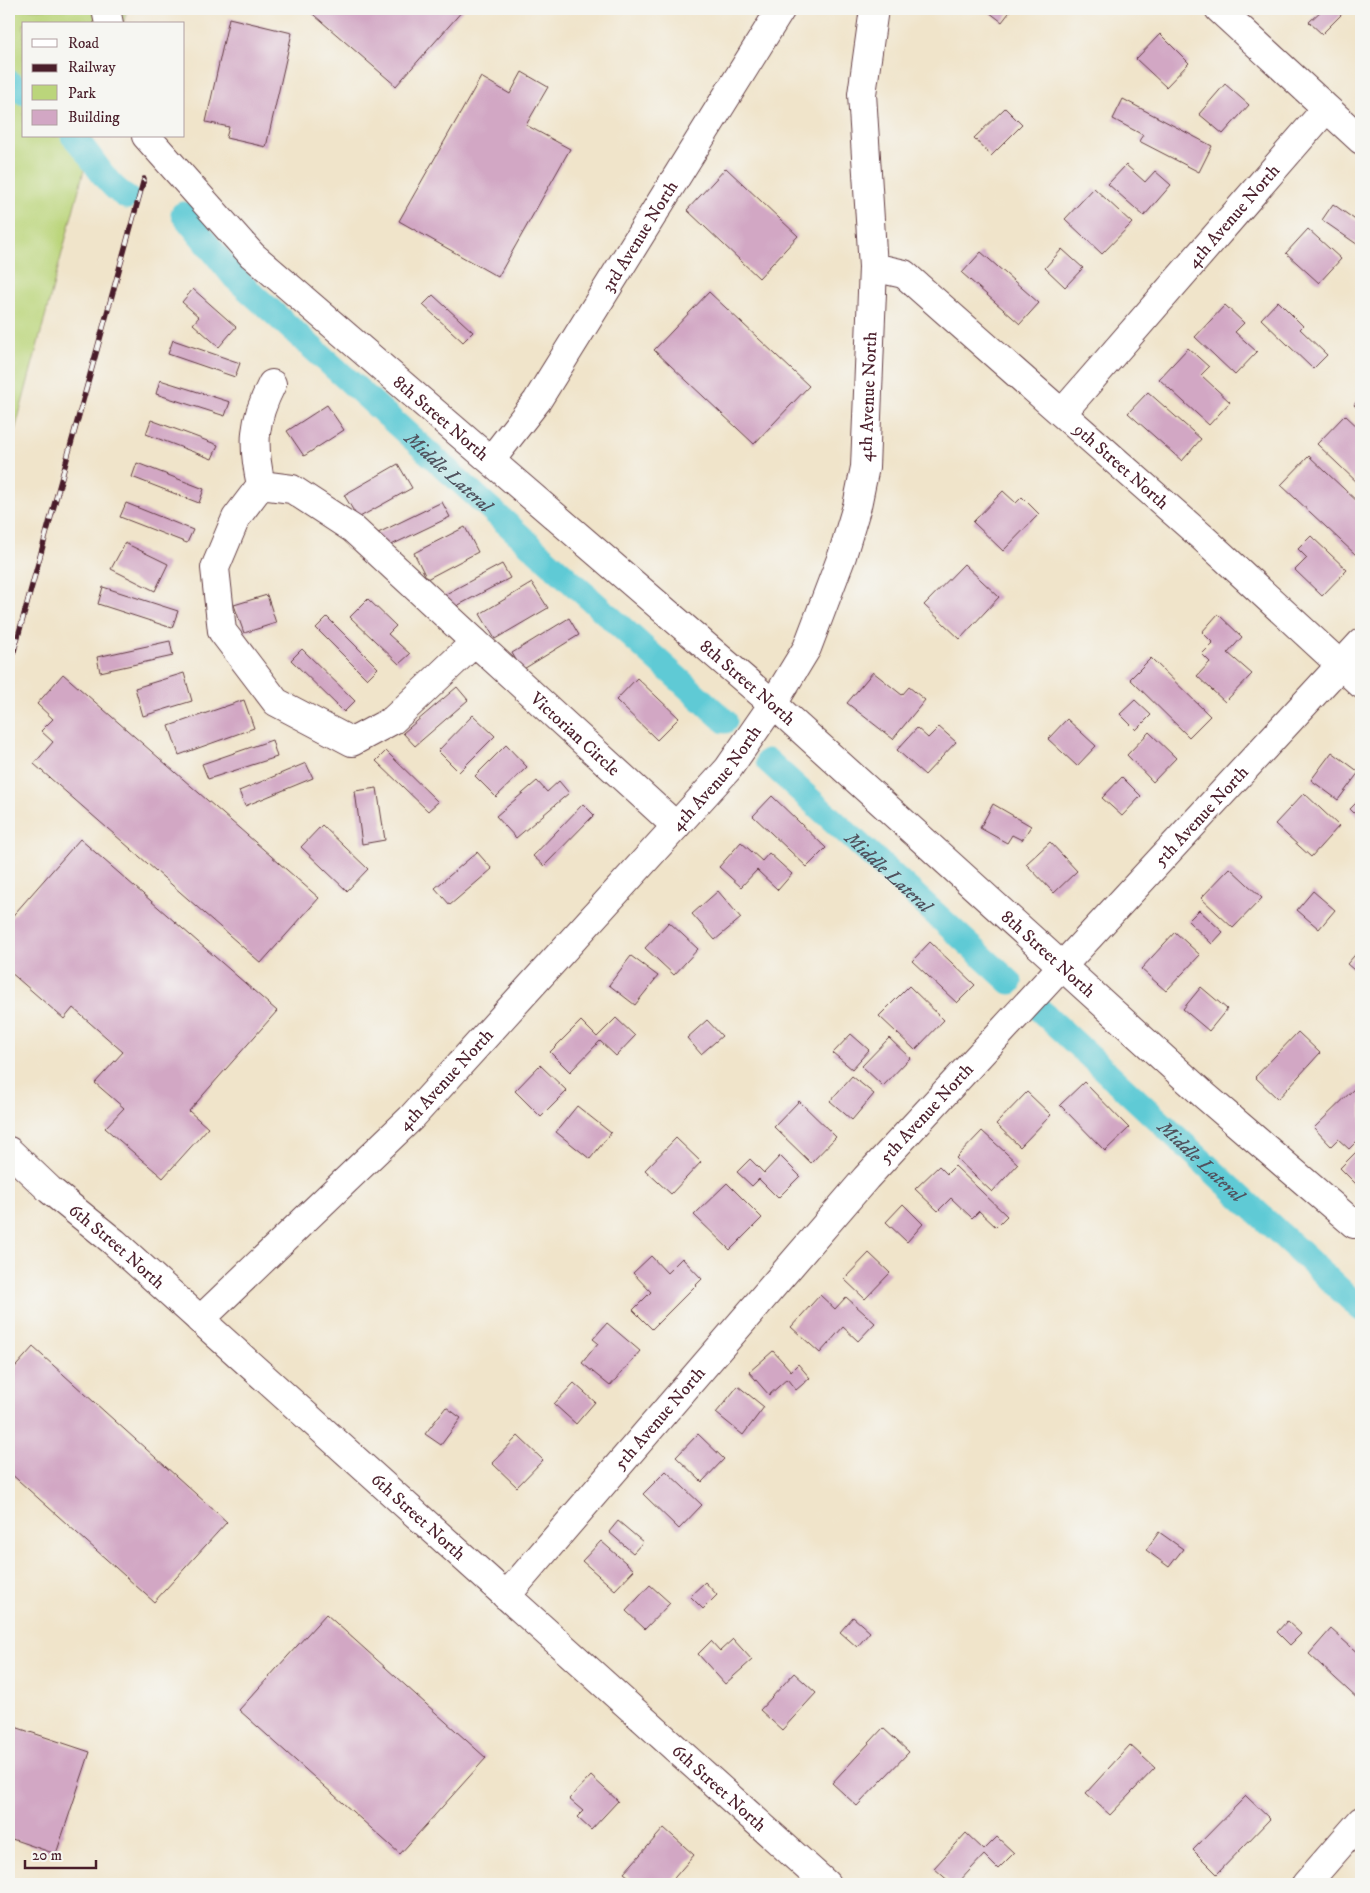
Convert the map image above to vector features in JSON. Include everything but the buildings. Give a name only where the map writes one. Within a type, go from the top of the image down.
[{"type":"street","points":[[106,9],[109,22]]},
{"type":"street","name":"3rd Avenue North","points":[[491,460],[537,401],[781,9]]},
{"type":"street","name":"4th Avenue North","points":[[200,1320],[411,1118],[728,769],[773,704],[808,648],[842,556],[866,467],[873,267],[862,94],[874,9]]},
{"type":"street","points":[[1219,9],[1361,140]]},
{"type":"street","name":"4th Avenue North","points":[[1062,413],[1326,108]]},
{"type":"street","name":"8th Street North","points":[[148,138],[252,255],[773,704],[1204,1095],[1358,1222]]},
{"type":"street","name":"9th Street North","points":[[873,267],[904,274],[1202,537],[1361,684]]},
{"type":"street","points":[[272,384],[260,407],[255,430],[256,461],[261,485],[236,518],[215,568],[222,631],[276,702],[352,742],[393,720],[475,642]]},
{"type":"street","name":"Victorian Circle","points":[[261,485],[292,489],[353,529],[676,826]]},
{"type":"street","name":"5th Avenue North","points":[[506,1596],[866,1178],[1361,644]]},
{"type":"street","name":"6th Street North","points":[[9,1150],[826,1884]]},
{"type":"street","points":[[1306,1884],[1361,1821]]},
{"type":"green space","points":[[9,9],[127,9],[124,22],[22,22],[22,138],[92,138],[9,453]]},
{"type":"waterway","name":"Middle Lateral","points":[[9,82],[22,92]]},
{"type":"waterway","name":"Middle Lateral","points":[[75,138],[112,185],[127,197]]},
{"type":"waterway","name":"Middle Lateral","points":[[183,214],[235,278],[725,721]]},
{"type":"waterway","name":"Middle Lateral","points":[[768,761],[1010,982]]},
{"type":"waterway","name":"Middle Lateral","points":[[1042,1012],[1361,1309]]},
{"type":"railway","points":[[9,669],[144,179]]}]
